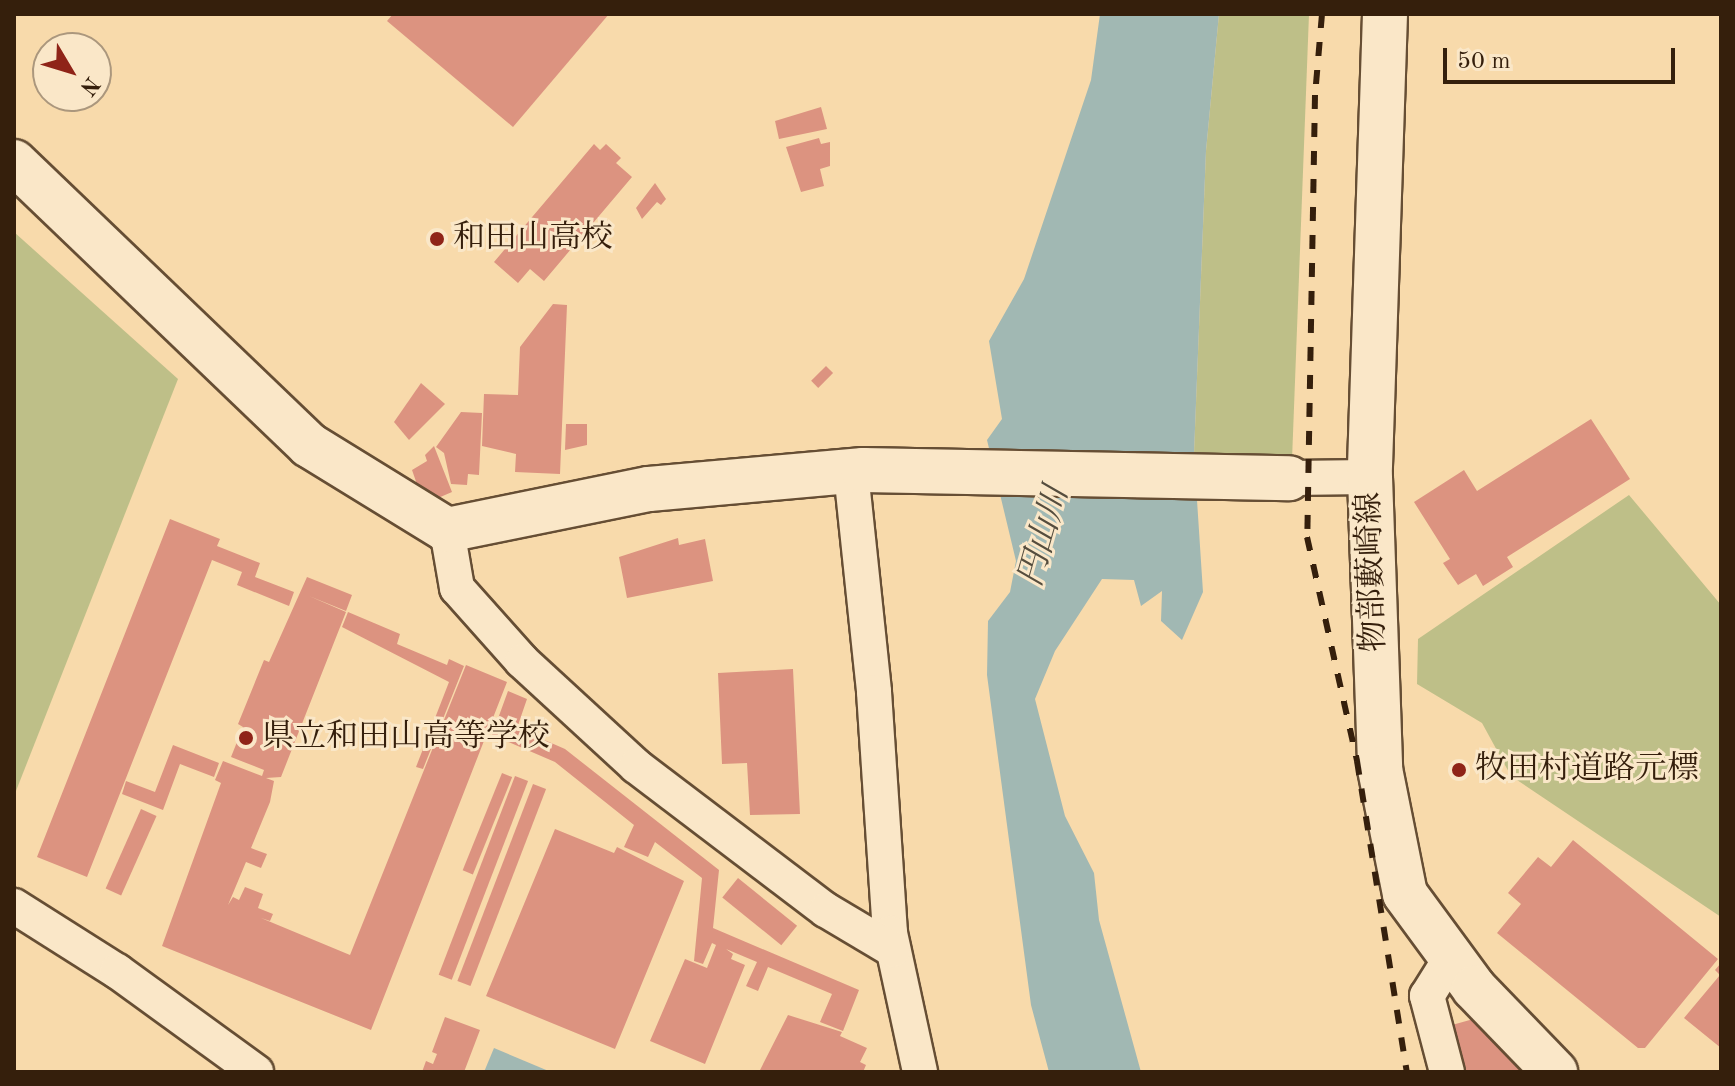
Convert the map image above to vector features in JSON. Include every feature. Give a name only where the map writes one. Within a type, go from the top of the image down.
[{"type":"street","name":"物部藪崎線","points":[[1385,14],[1370,477],[1380,769],[1405,894],[1450,959],[1507,1026],[1555,1072]]},
{"type":"street","points":[[14,162],[309,445],[447,530],[649,489],[857,471],[1370,477]]},
{"type":"street","points":[[857,471],[893,950],[920,1072]]},
{"type":"street","points":[[447,530],[457,588],[522,661],[636,766],[826,910],[893,950]]},
{"type":"street","points":[[14,906],[117,971],[256,1072]]},
{"type":"street","points":[[1447,1072],[1427,996],[1450,959]]},
{"type":"green space","points":[[1219,14],[1309,14],[1292,460],[1194,454],[1206,151]]},
{"type":"green space","points":[[14,232],[178,379],[14,796]]},
{"type":"green space","points":[[1629,495],[1721,605],[1721,917],[1511,776],[1482,723],[1417,684],[1418,639]]},
{"type":"water","name":"円山川","points":[[1100,14],[1219,14],[1206,151],[1194,454],[1203,592],[1182,640],[1161,621],[1162,591],[1141,606],[1134,580],[1102,579],[1055,651],[1035,699],[1065,816],[1094,873],[1099,920],[1141,1072],[1049,1072],[1031,1005],[987,675],[988,621],[1010,592],[1016,561],[987,440],[1002,419],[989,341],[1024,279],[1091,80]]},
{"type":"water","points":[[494,1048],[551,1072],[484,1072]]},
{"type":"building","points":[[393,14],[609,14],[513,127],[387,21]]},
{"type":"building","points":[[821,107],[827,129],[779,139],[775,121]]},
{"type":"building","points":[[819,138],[821,144],[830,142],[830,166],[820,169],[824,186],[801,192],[786,147]]},
{"type":"building","points":[[594,144],[600,150],[606,144],[621,158],[616,163],[632,177],[544,281],[530,269],[518,283],[494,262]]},
{"type":"building","points":[[655,183],[666,199],[661,205],[657,202],[642,219],[636,208]]},
{"type":"building","points":[[553,304],[567,305],[560,474],[515,472],[516,454],[482,446],[484,394],[518,395],[520,347]]},
{"type":"building","points":[[826,366],[833,373],[818,388],[811,381]]},
{"type":"building","points":[[421,383],[445,404],[409,440],[394,422]]},
{"type":"building","points":[[461,412],[482,413],[479,475],[468,474],[467,485],[451,484],[444,453],[436,447]]},
{"type":"building","points":[[1591,419],[1630,479],[1507,557],[1513,567],[1483,586],[1476,574],[1458,585],[1443,563],[1450,559],[1414,502],[1464,470],[1477,491]]},
{"type":"building","points":[[566,424],[587,424],[587,445],[565,450]]},
{"type":"building","points":[[434,446],[452,492],[438,498],[420,493],[412,470],[427,461],[425,455]]},
{"type":"building","points":[[170,519],[220,539],[217,546],[260,563],[255,577],[294,592],[289,606],[237,585],[242,572],[212,560],[87,877],[37,857]]},
{"type":"building","points":[[678,538],[679,545],[705,539],[713,581],[627,598],[619,557]]},
{"type":"building","points":[[307,577],[352,595],[346,611],[309,596],[346,612],[281,777],[266,778],[274,781],[270,802],[251,848],[267,854],[261,868],[246,862],[228,905],[233,897],[239,900],[245,887],[263,894],[258,908],[273,914],[270,921],[261,918],[350,955],[466,665],[507,682],[371,1030],[162,946],[221,783],[215,780],[223,761],[262,776],[264,770],[231,757],[243,727],[238,724],[264,660],[269,662]]},
{"type":"building","points":[[348,612],[400,634],[397,644],[447,665],[449,659],[464,666],[423,769],[416,767],[449,682],[342,627]]},
{"type":"building","points":[[793,669],[800,814],[750,815],[747,763],[722,764],[718,673]]},
{"type":"building","points":[[508,691],[527,699],[517,728],[565,749],[719,870],[713,928],[859,990],[843,1031],[820,1022],[832,994],[768,967],[758,991],[746,986],[757,962],[726,949],[733,954],[731,959],[745,965],[705,1064],[650,1041],[685,959],[707,968],[716,945],[712,943],[703,964],[694,961],[702,878],[655,842],[648,857],[624,847],[634,825],[555,762],[492,735]]},
{"type":"building","points":[[173,745],[219,763],[214,777],[180,764],[163,810],[122,794],[126,781],[155,792]]},
{"type":"building","points":[[502,773],[512,777],[473,874],[463,870]]},
{"type":"building","points":[[515,776],[528,781],[452,980],[439,975]]},
{"type":"building","points":[[533,784],[546,789],[470,986],[457,981]]},
{"type":"building","points":[[141,809],[157,816],[121,895],[106,888]]},
{"type":"building","points":[[555,829],[614,853],[617,847],[684,881],[615,1049],[486,996]]},
{"type":"building","points":[[1573,840],[1718,959],[1645,1048],[1638,1048],[1497,933],[1521,904],[1508,893],[1538,857],[1551,867]]},
{"type":"building","points":[[738,878],[797,926],[781,945],[722,897]]},
{"type":"building","points":[[1721,963],[1721,1048],[1684,1018],[1720,975],[1715,970]]},
{"type":"building","points":[[788,1015],[842,1032],[840,1036],[867,1048],[860,1062],[866,1065],[863,1072],[759,1072]]},
{"type":"building","points":[[445,1017],[480,1030],[464,1072],[422,1072],[426,1061],[433,1064],[437,1054],[432,1052]]},
{"type":"building","points":[[1477,1018],[1500,1039],[1504,1052],[1509,1050],[1512,1060],[1520,1058],[1524,1072],[1464,1072],[1452,1025]]},
{"type":"railway","points":[[1322,14],[1315,95],[1307,537],[1357,761],[1407,1072]]},
{"type":"place","name":"和田山高校","points":[[437,239]]},
{"type":"place","name":"県立和田山高等学校","points":[[246,738]]},
{"type":"place","name":"牧田村道路元標","points":[[1459,770]]}]
